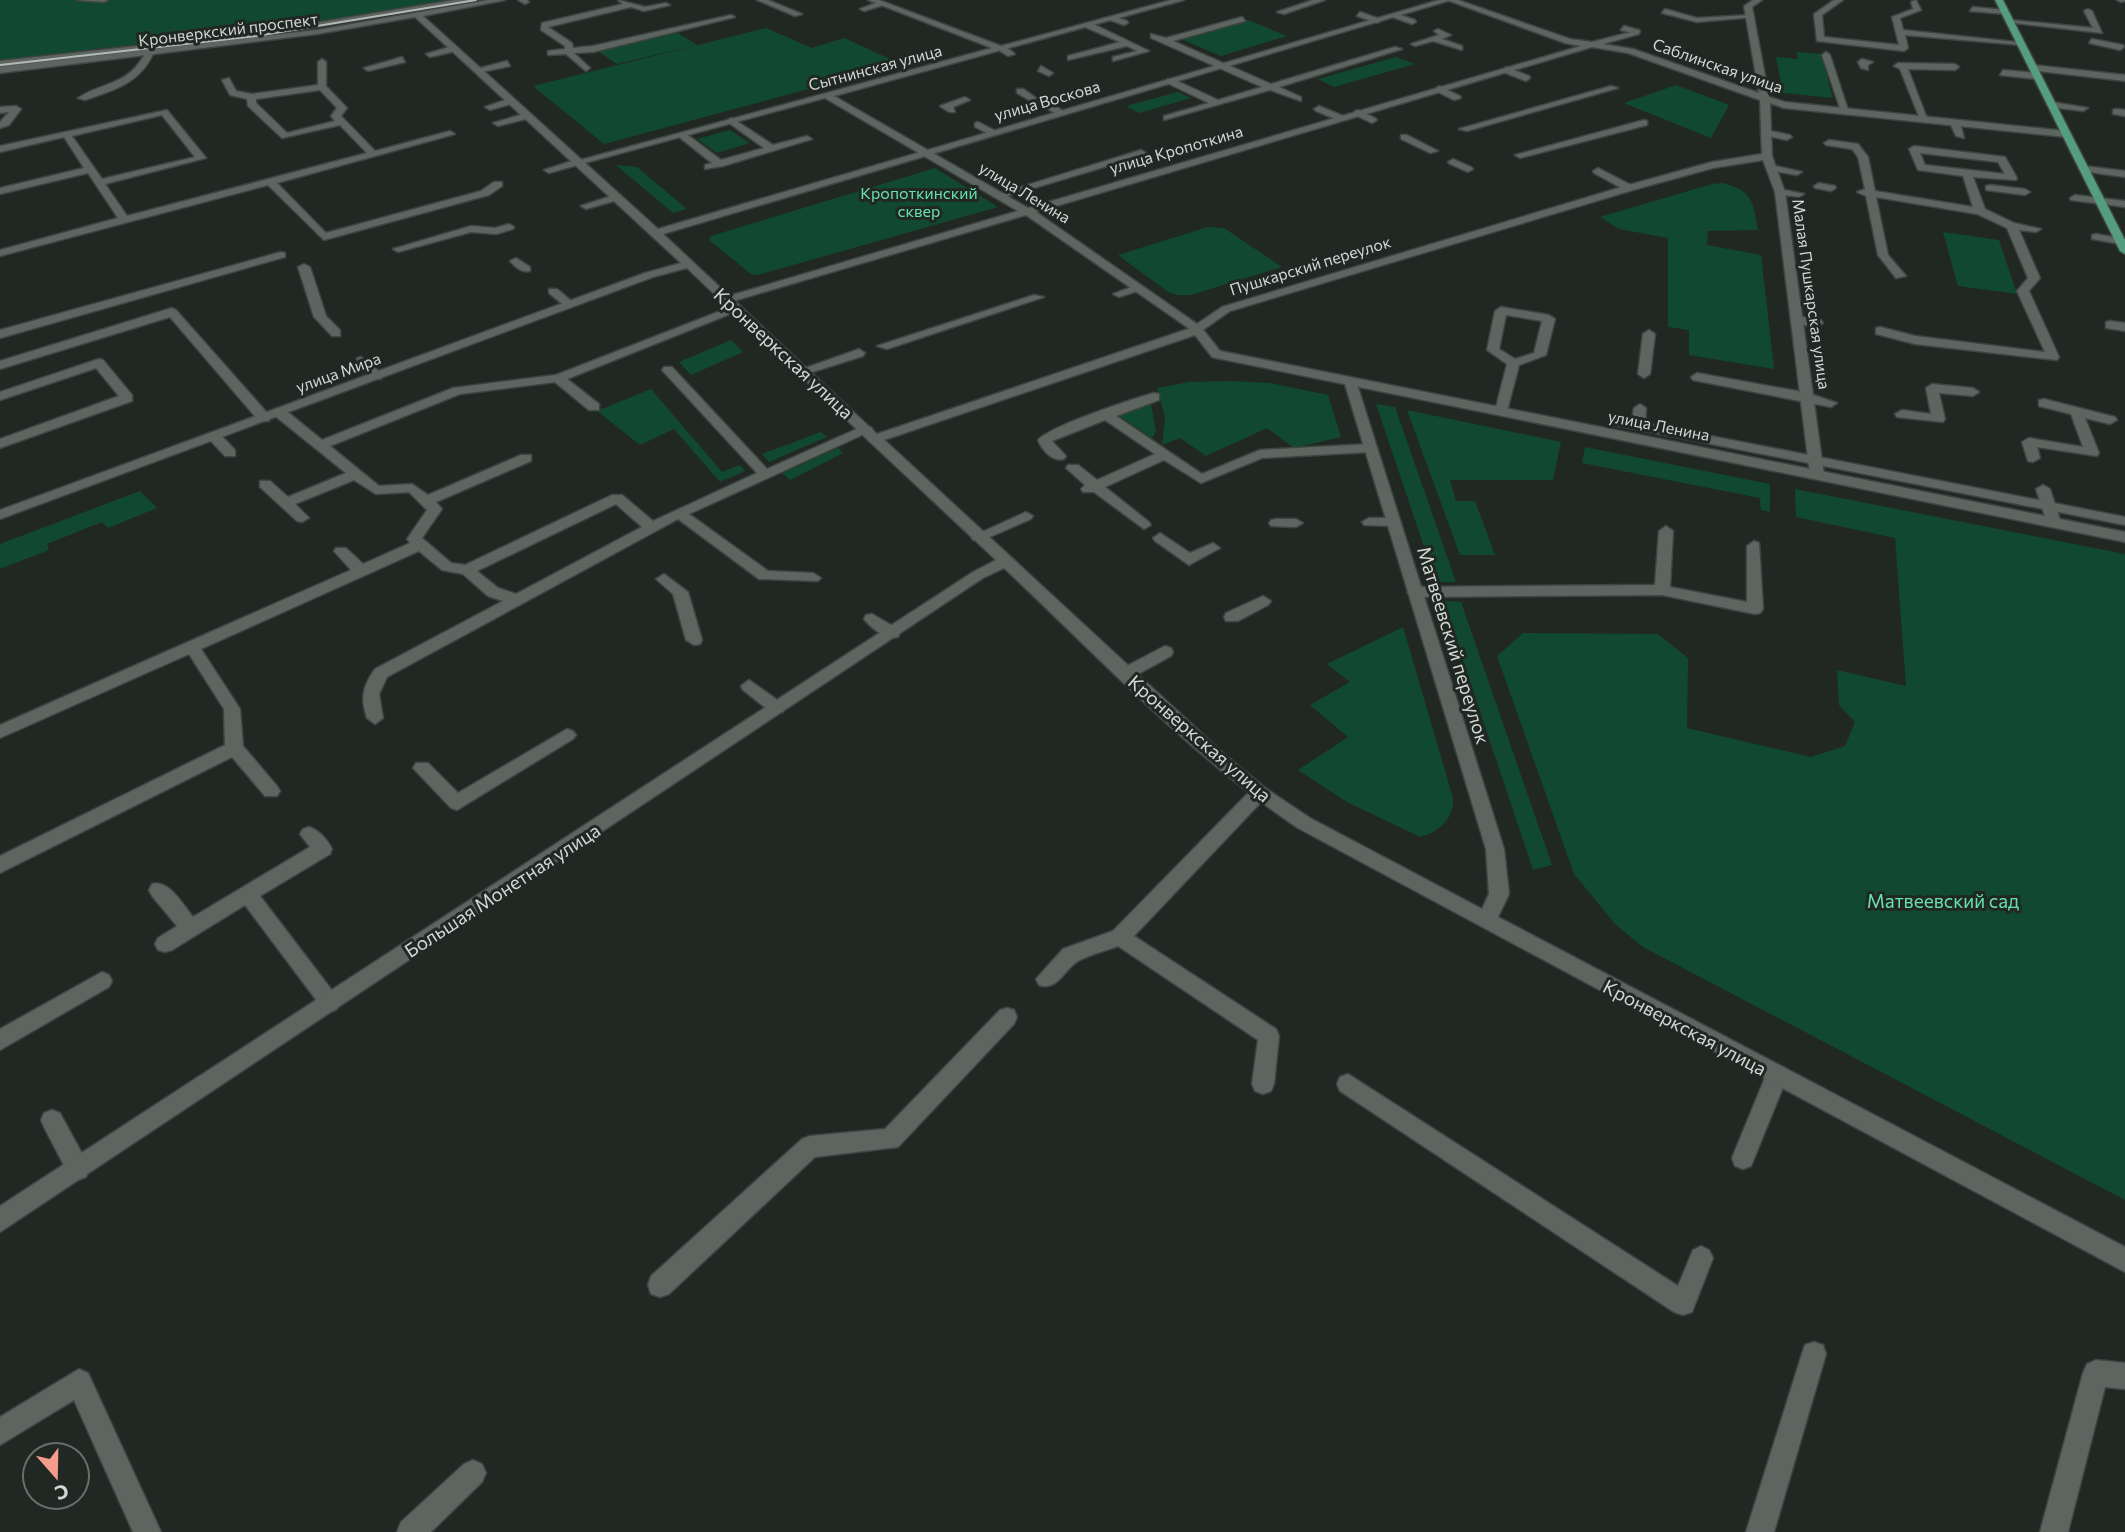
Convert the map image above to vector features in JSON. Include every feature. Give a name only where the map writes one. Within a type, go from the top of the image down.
[{"type":"main road","points":[[1999,0],[2123,246]]},
{"type":"street","points":[[81,0],[104,0]]},
{"type":"street","points":[[0,64],[255,35],[468,0]]},
{"type":"street","name":"Кронверкский проспект","points":[[0,70],[149,54],[418,16],[501,0]]},
{"type":"street","points":[[595,3],[608,0]]},
{"type":"street","points":[[618,0],[644,9],[666,5]]},
{"type":"street","points":[[872,0],[1007,51]]},
{"type":"street","name":"Сытнинская улица","points":[[549,170],[1007,51],[1180,0]]},
{"type":"street","points":[[1281,12],[1320,0],[1331,4]]},
{"type":"street","name":"улица Воскова","points":[[656,233],[991,132],[1449,0]]},
{"type":"street","name":"Саблинская улица","points":[[1449,0],[1567,41],[1630,51],[1784,105],[2066,134]]},
{"type":"street","points":[[1665,11],[1697,20],[1750,17],[1748,6],[1758,0]]},
{"type":"street","points":[[1834,1],[1818,14],[1823,28],[1820,39],[1904,48],[1896,17],[1917,10],[1919,2],[1903,1]]},
{"type":"street","points":[[761,4],[776,6],[798,15]]},
{"type":"street","points":[[776,6],[787,4]]},
{"type":"street","points":[[864,9],[881,4]]},
{"type":"street","points":[[586,68],[570,56],[569,45],[544,28],[554,22],[629,5]]},
{"type":"street","points":[[1973,9],[2005,12]]},
{"type":"street","points":[[551,54],[593,49],[730,20],[702,10]]},
{"type":"street","points":[[2010,22],[2099,31],[2088,11]]},
{"type":"street","points":[[543,14],[554,22]]},
{"type":"street","points":[[1360,15],[1377,20]]},
{"type":"street","points":[[1395,15],[1412,22]]},
{"type":"street","name":"Кронверкская улица","points":[[418,16],[656,233],[1125,674],[1259,793],[1304,823],[2125,1260]]},
{"type":"street","name":"Малая Пушкарская улица","points":[[1750,17],[1765,100],[1771,168],[1780,192],[1816,468]]},
{"type":"street","points":[[1113,18],[1124,23]]},
{"type":"street","points":[[1165,41],[1242,19]]},
{"type":"street","points":[[1088,25],[1145,51],[1116,60]]},
{"type":"street","name":"улица Кропоткина","points":[[320,446],[457,391],[558,378],[731,304],[1027,213],[1048,203],[1167,173],[1340,118],[1636,32],[1625,28]]},
{"type":"street","points":[[2016,33],[2041,35]]},
{"type":"street","points":[[1891,36],[1901,34],[2021,43]]},
{"type":"street","points":[[1415,44],[1436,35],[1459,48]]},
{"type":"street","points":[[1154,36],[1298,99]]},
{"type":"street","points":[[2092,41],[2120,47]]},
{"type":"street","points":[[1071,58],[1127,43]]},
{"type":"street","points":[[430,54],[453,49]]},
{"type":"street","points":[[1167,118],[1398,49]]},
{"type":"street","points":[[82,97],[131,79],[142,70],[149,54]]},
{"type":"street","points":[[1826,55],[1846,111]]},
{"type":"street","points":[[368,68],[402,60]]},
{"type":"street","points":[[322,62],[322,87],[342,108],[336,116],[373,154]]},
{"type":"street","points":[[477,70],[506,64]]},
{"type":"street","points":[[1925,120],[1900,66],[1955,67]]},
{"type":"street","points":[[1506,70],[1526,78]]},
{"type":"street","points":[[2003,73],[2035,72],[2125,78]]},
{"type":"street","points":[[226,80],[233,93],[252,97],[322,87]]},
{"type":"street","points":[[1170,81],[1217,103]]},
{"type":"street","points":[[1464,129],[1614,88]]},
{"type":"street","points":[[1439,89],[1457,97]]},
{"type":"street","points":[[1020,91],[1032,97]]},
{"type":"street","points":[[1562,93],[1575,99]]},
{"type":"street","name":"улица Ленина","points":[[828,96],[922,153],[1047,223],[1196,330],[1224,345],[1502,405],[1816,468],[2125,521]]},
{"type":"street","points":[[252,97],[251,104],[285,136],[342,122]]},
{"type":"street","points":[[952,110],[945,106],[965,100]]},
{"type":"street","points":[[489,107],[511,102]]},
{"type":"street","points":[[1047,105],[1060,112]]},
{"type":"street","points":[[2052,105],[2084,108]]},
{"type":"street","points":[[0,110],[16,109],[6,124],[0,125]]},
{"type":"street","points":[[1319,109],[1340,118]]},
{"type":"street","points":[[0,149],[164,112],[201,158],[99,183]]},
{"type":"street","points":[[1358,113],[1372,120]]},
{"type":"street","points":[[1492,113],[1515,124]]},
{"type":"street","points":[[498,123],[527,116]]},
{"type":"street","points":[[732,121],[768,150]]},
{"type":"street","points":[[1520,155],[1550,143],[1644,123]]},
{"type":"street","points":[[1955,123],[1961,136]]},
{"type":"street","points":[[978,125],[991,132]]},
{"type":"street","points":[[1766,133],[1787,137]]},
{"type":"street","points":[[66,134],[124,219]]},
{"type":"street","points":[[0,253],[450,134]]},
{"type":"street","points":[[681,135],[720,163]]},
{"type":"street","points":[[1404,137],[1433,151]]},
{"type":"street","points":[[708,167],[807,139]]},
{"type":"street","points":[[1550,143],[1563,153]]},
{"type":"street","points":[[1829,143],[1855,146],[1863,157],[1866,195],[1883,256],[1900,276]]},
{"type":"street","points":[[1914,149],[2002,159],[2011,178],[1967,173],[1921,168],[1914,149]]},
{"type":"street","points":[[997,196],[1141,153]]},
{"type":"street","points":[[1453,162],[1468,169]]},
{"type":"street","name":"Пушкарский переулок","points":[[374,718],[369,703],[371,687],[381,673],[515,599],[623,548],[651,527],[679,513],[764,474],[870,434],[1196,330],[1226,309],[1712,165],[1771,168],[1798,183],[1780,192]]},
{"type":"street","points":[[0,191],[90,169]]},
{"type":"street","points":[[2084,169],[2125,174]]},
{"type":"street","points":[[1598,171],[1629,188]]},
{"type":"street","points":[[1967,173],[1980,211]]},
{"type":"street","points":[[270,180],[324,237],[485,192],[498,184]]},
{"type":"street","points":[[1852,180],[1866,195],[1980,211],[2012,226],[2036,229]]},
{"type":"street","points":[[1973,186],[2025,192]]},
{"type":"street","points":[[586,206],[617,197]]},
{"type":"street","points":[[2074,198],[2125,204]]},
{"type":"street","points":[[1880,331],[1915,340],[2053,357],[2023,291],[2034,278],[2012,226]]},
{"type":"street","points":[[398,249],[471,229],[496,231],[509,227]]},
{"type":"street","points":[[2096,237],[2123,246]]},
{"type":"street","points":[[0,334],[281,255]]},
{"type":"street","points":[[516,261],[526,269]]},
{"type":"street","name":"улица Мира","points":[[0,515],[688,264]]},
{"type":"street","points":[[304,267],[320,317],[336,333]]},
{"type":"street","points":[[1116,292],[1134,286]]},
{"type":"street","points":[[553,291],[570,305]]},
{"type":"street","points":[[883,346],[1038,297]]},
{"type":"street","points":[[1501,311],[1549,319],[1540,355],[1513,363],[1493,350],[1501,311]]},
{"type":"street","points":[[0,365],[172,312],[264,418]]},
{"type":"street","points":[[2034,314],[2050,317]]},
{"type":"street","points":[[1797,320],[1817,323]]},
{"type":"street","points":[[2110,325],[2125,327]]},
{"type":"street","name":"улица Ленина","points":[[1196,330],[1216,354],[1350,381],[1638,426],[2053,523],[2125,537]]},
{"type":"street","points":[[1644,374],[1649,334]]},
{"type":"street","points":[[803,371],[859,353]]},
{"type":"street","points":[[361,361],[377,376]]},
{"type":"street","points":[[0,396],[99,363],[127,398],[0,444]]},
{"type":"street","points":[[1502,405],[1513,363]]},
{"type":"street","points":[[668,370],[764,474]]},
{"type":"street","points":[[1697,377],[1831,403]]},
{"type":"street","points":[[558,378],[594,407]]},
{"type":"street","name":"Матвеевский переулок","points":[[1350,381],[1495,849],[1499,894],[1486,921]]},
{"type":"street","points":[[1902,414],[1938,419],[1932,388],[1973,392]]},
{"type":"street","points":[[1059,456],[1047,446],[1045,440],[1105,414],[1154,397]]},
{"type":"street","points":[[2044,403],[2110,420]]},
{"type":"street","points":[[1638,426],[1640,408]]},
{"type":"street","points":[[279,412],[376,490],[412,488],[435,509],[414,539],[447,567],[467,570],[493,592],[515,599]]},
{"type":"street","points":[[2034,458],[2029,442],[2092,453],[2077,413]]},
{"type":"street","points":[[1105,414],[1201,479],[1260,454],[1370,448]]},
{"type":"street","points":[[214,436],[230,453]]},
{"type":"street","points":[[1091,488],[1165,454]]},
{"type":"street","points":[[427,501],[526,458]]},
{"type":"street","points":[[1073,468],[1091,488],[1144,525]]},
{"type":"street","points":[[286,503],[356,474]]},
{"type":"street","points":[[265,484],[302,518]]},
{"type":"street","points":[[2043,489],[2053,523]]},
{"type":"street","points":[[467,570],[617,498],[651,527]]},
{"type":"street","points":[[679,513],[764,576],[813,578]]},
{"type":"street","points":[[978,537],[1026,516]]},
{"type":"street","points":[[1369,522],[1394,522]]},
{"type":"street","points":[[1276,523],[1297,523]]},
{"type":"street","points":[[1662,590],[1666,531]]},
{"type":"street","points":[[1160,538],[1189,561],[1213,548]]},
{"type":"street","points":[[0,732],[421,544]]},
{"type":"street","points":[[1415,592],[1662,590],[1755,608],[1754,546]]},
{"type":"street","points":[[341,551],[361,571]]},
{"type":"street","name":"Большая Монетная улица","points":[[0,1220],[978,575],[1005,561]]},
{"type":"street","points":[[664,579],[680,592],[694,640]]},
{"type":"street","points":[[1232,617],[1263,601]]},
{"type":"street","points":[[872,619],[892,632]]},
{"type":"street","points":[[192,647],[232,709],[234,748],[271,791]]},
{"type":"street","points":[[1125,674],[1165,652]]},
{"type":"street","points":[[749,686],[777,708]]},
{"type":"street","points":[[422,768],[457,803],[567,735]]},
{"type":"street","points":[[0,865],[234,748]]},
{"type":"street","points":[[1046,979],[1070,955],[1120,937],[1259,793]]},
{"type":"street","points":[[165,944],[323,849],[309,834]]},
{"type":"street","points":[[159,890],[191,929]]},
{"type":"street","points":[[247,894],[330,1003]]},
{"type":"street","points":[[1120,937],[1269,1036],[1263,1084]]},
{"type":"street","points":[[6,1040],[102,981]]},
{"type":"street","points":[[660,1285],[810,1147],[890,1139],[1007,1017]]},
{"type":"street","points":[[1743,1158],[1777,1075]]},
{"type":"street","points":[[1348,1084],[1683,1303],[1701,1258]]},
{"type":"street","points":[[52,1119],[78,1169]]},
{"type":"street","points":[[1760,1532],[1814,1354]]},
{"type":"street","points":[[2054,1532],[2096,1373],[2125,1376]]},
{"type":"street","points":[[2,1427],[79,1382],[146,1532]]},
{"type":"street","points":[[411,1532],[473,1473]]},
{"type":"green space","points":[[0,0],[447,0],[308,25],[0,60]]},
{"type":"green space","points":[[1248,20],[1287,36],[1221,56],[1181,39]]},
{"type":"green space","points":[[766,28],[812,48],[844,38],[901,64],[604,144],[533,86]]},
{"type":"green space","points":[[676,32],[697,45],[617,64],[596,50]]},
{"type":"green space","points":[[1796,52],[1821,54],[1833,98],[1783,93],[1776,57],[1798,59]]},
{"type":"green space","points":[[1396,57],[1415,64],[1334,87],[1318,79]]},
{"type":"green space","points":[[1676,85],[1729,105],[1711,138],[1624,103]]},
{"type":"green space","points":[[1178,92],[1191,98],[1139,113],[1126,106]]},
{"type":"green space","points":[[730,130],[750,143],[717,153],[697,139]]},
{"type":"green space","points":[[616,165],[637,167],[687,209],[673,213]]},
{"type":"green space","name":"Кропоткинский сквер","points":[[935,168],[998,207],[758,275],[751,274],[709,240],[711,236]]},
{"type":"green space","points":[[1723,183],[1740,190],[1750,199],[1758,230],[1708,231],[1707,245],[1761,255],[1774,369],[1689,355],[1689,330],[1668,327],[1668,238],[1619,229],[1600,217]]},
{"type":"green space","points":[[1208,227],[1224,228],[1282,267],[1191,295],[1178,295],[1168,292],[1118,255]]},
{"type":"green space","points":[[1943,232],[1999,240],[2017,294],[1958,286]]},
{"type":"green space","points":[[731,340],[743,352],[691,375],[679,362]]},
{"type":"green space","points":[[1189,382],[1270,383],[1328,395],[1341,437],[1294,448],[1267,428],[1206,456],[1180,438],[1162,445],[1165,417],[1157,388]]},
{"type":"green space","points":[[651,389],[722,472],[740,465],[745,471],[720,482],[674,429],[640,445],[597,411]]},
{"type":"green space","points":[[1151,403],[1156,431],[1152,438],[1119,416]]},
{"type":"green space","points":[[1376,404],[1395,407],[1456,582],[1436,582]]},
{"type":"green space","points":[[1407,410],[1561,442],[1553,480],[1450,480],[1456,501],[1475,501],[1495,555],[1460,555]]},
{"type":"green space","points":[[821,432],[827,437],[769,462],[762,454]]},
{"type":"green space","points":[[1585,447],[1770,484],[1770,512],[1761,510],[1760,498],[1582,463]]},
{"type":"green space","points":[[838,448],[843,453],[790,480],[782,473]]},
{"type":"green space","name":"Матвеевский сад","points":[[1795,489],[2125,554],[2125,1200],[1643,947],[1616,925],[1574,874],[1497,656],[1523,633],[1658,634],[1688,658],[1687,728],[1811,757],[1845,746],[1855,722],[1839,705],[1837,670],[1906,686],[1895,538],[1796,517]]},
{"type":"green space","points":[[140,491],[157,508],[108,528],[102,522],[47,544],[49,550],[0,569],[0,544]]},
{"type":"green space","points":[[1443,601],[1461,602],[1552,865],[1533,870]]},
{"type":"green space","points":[[1403,627],[1453,798],[1451,812],[1444,824],[1420,837],[1347,802],[1298,770],[1348,737],[1310,705],[1350,682],[1327,664]]},
{"type":"tram line","points":[[0,65],[256,36],[476,0]]}]
